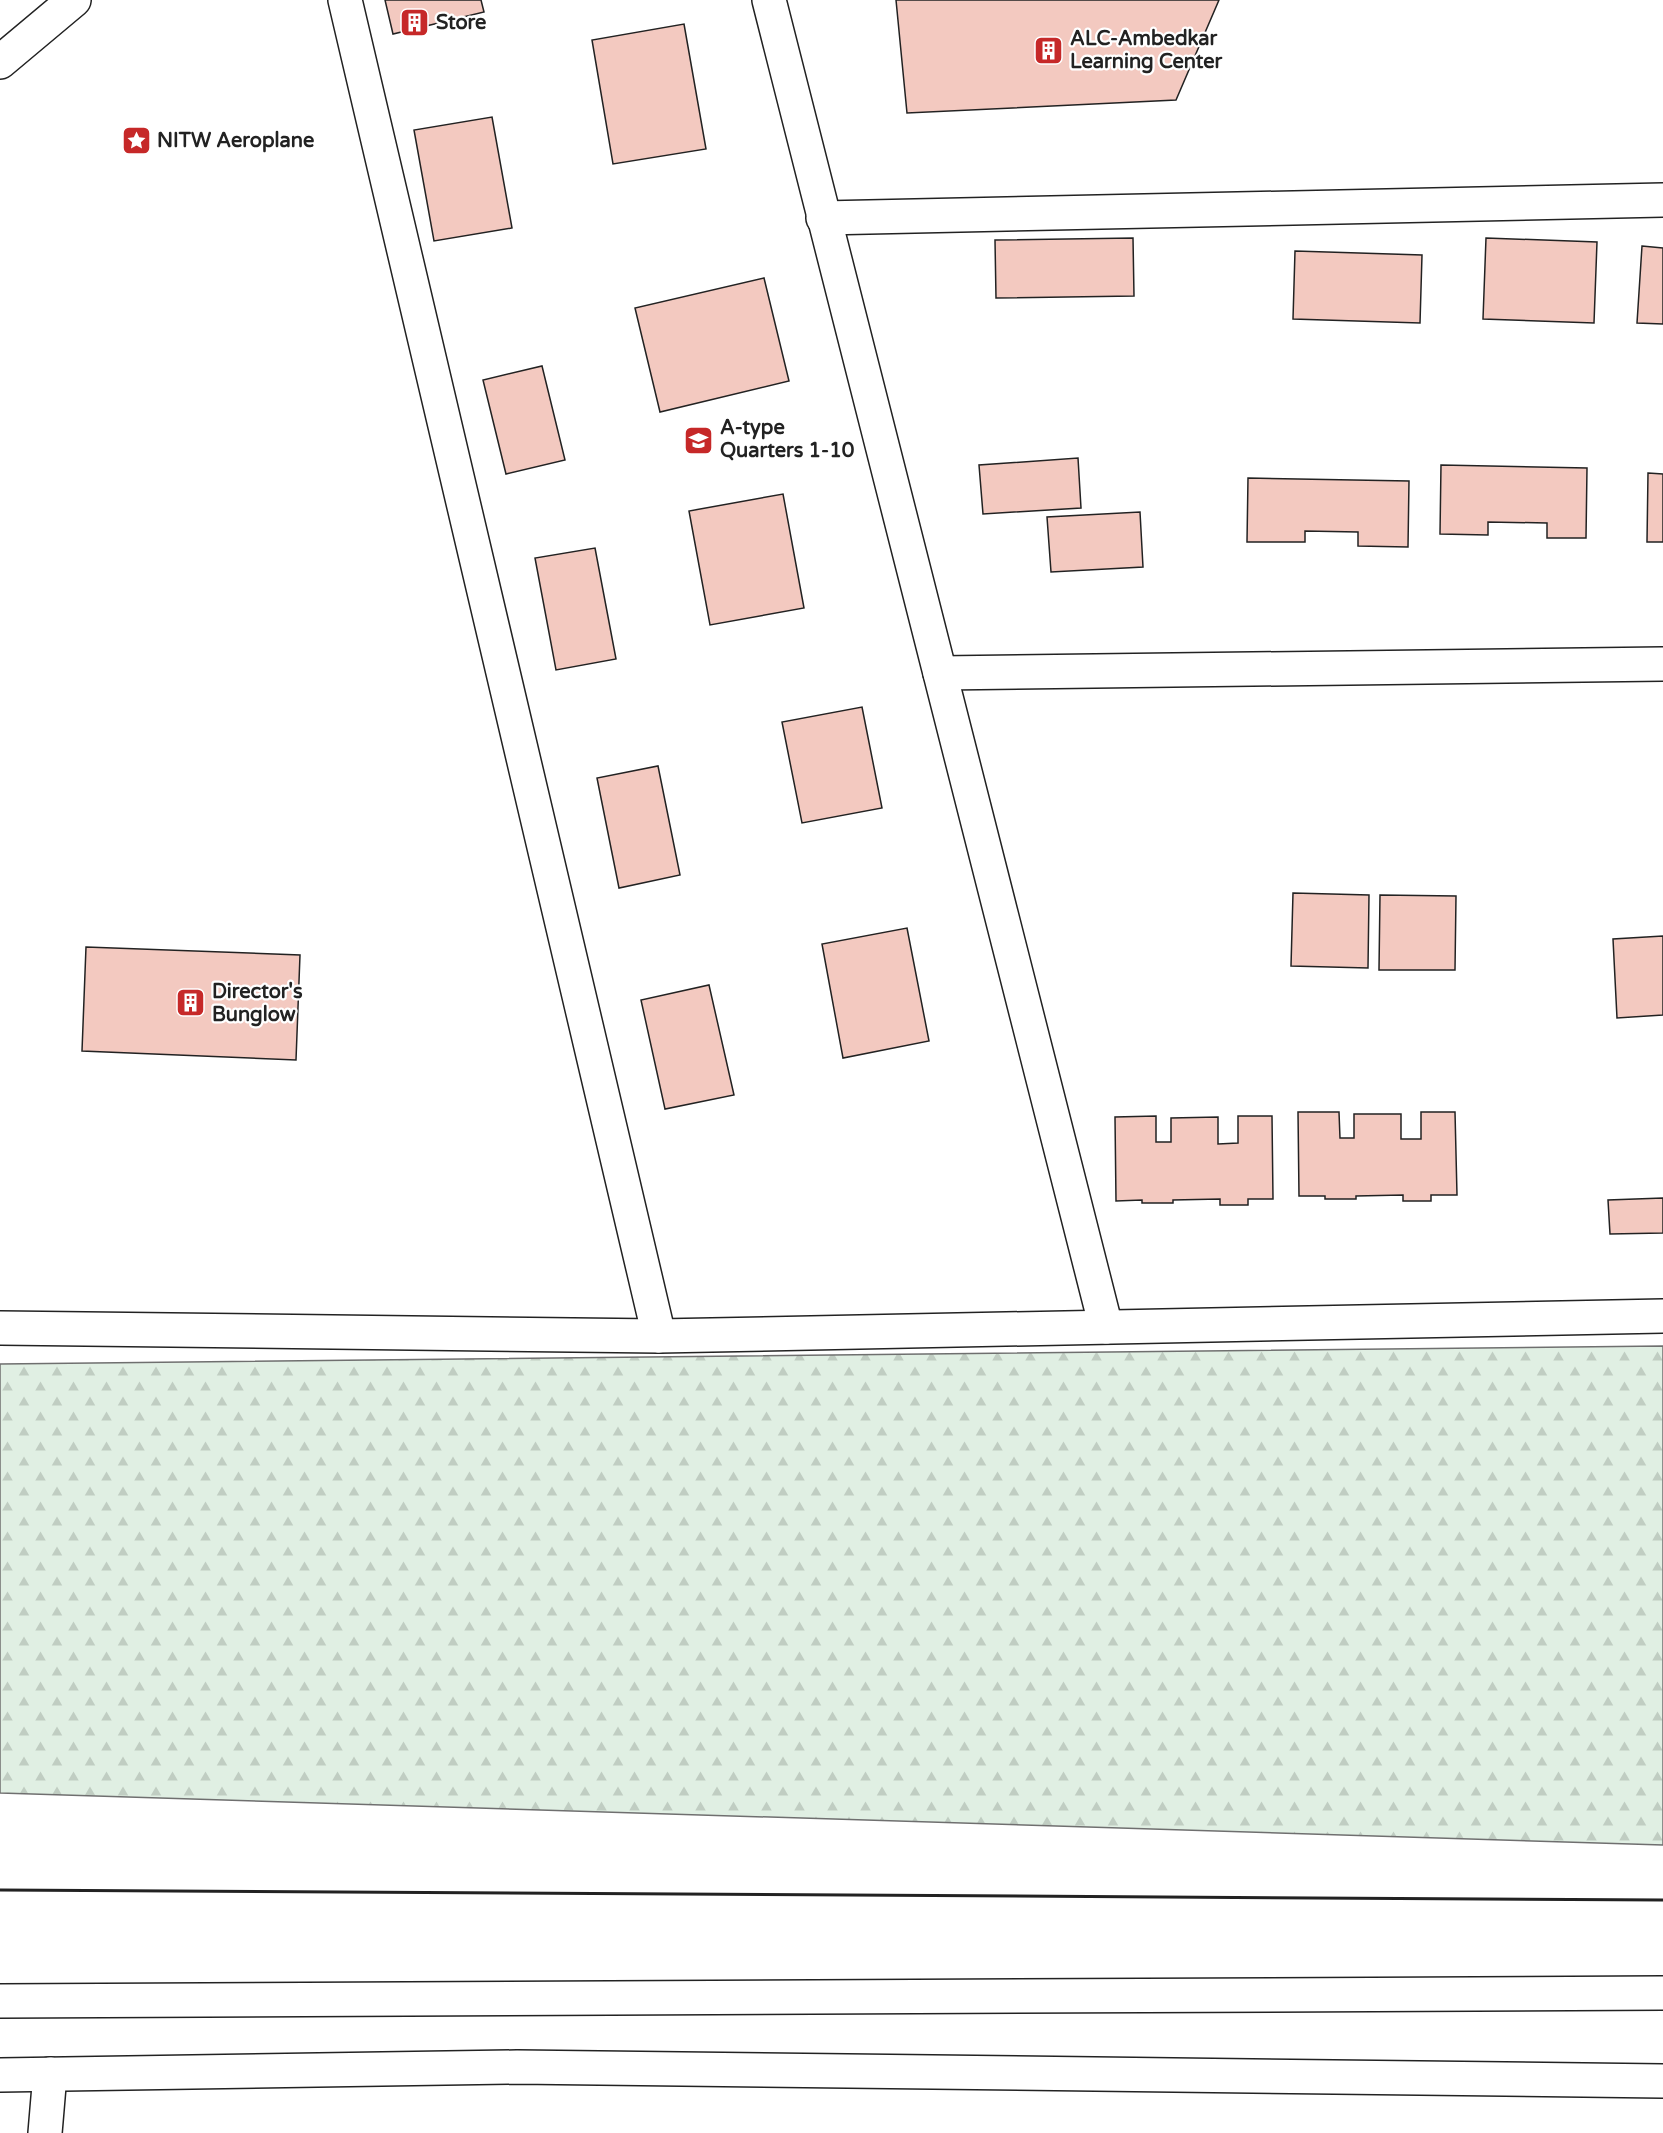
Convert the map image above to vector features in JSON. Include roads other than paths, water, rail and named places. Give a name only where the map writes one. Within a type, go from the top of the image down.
[{"type":"street","points":[[0,62],[74,0]]},
{"type":"street","points":[[345,0],[659,1336]]},
{"type":"street","points":[[769,0],[1106,1327]]},
{"type":"street","points":[[823,218],[1663,200]]},
{"type":"street","points":[[940,673],[1663,663]]},
{"type":"street","points":[[0,1328],[659,1336],[1663,1316]]},
{"type":"street","points":[[0,2001],[1663,1993]]},
{"type":"street","points":[[0,2074],[517,2067],[1663,2081]]},
{"type":"street","points":[[45,2133],[50,2074]]},
{"type":"place","name":"Store","points":[[415,23]]},
{"type":"place","name":"ALC-Ambedkar Learning Center","points":[[1049,50]]},
{"type":"place","name":"NITW Aeroplane","points":[[136,141]]},
{"type":"place","name":"A-type Quarters 1-10","points":[[699,440]]},
{"type":"place","name":"Director's Bunglow","points":[[191,1003]]}]
